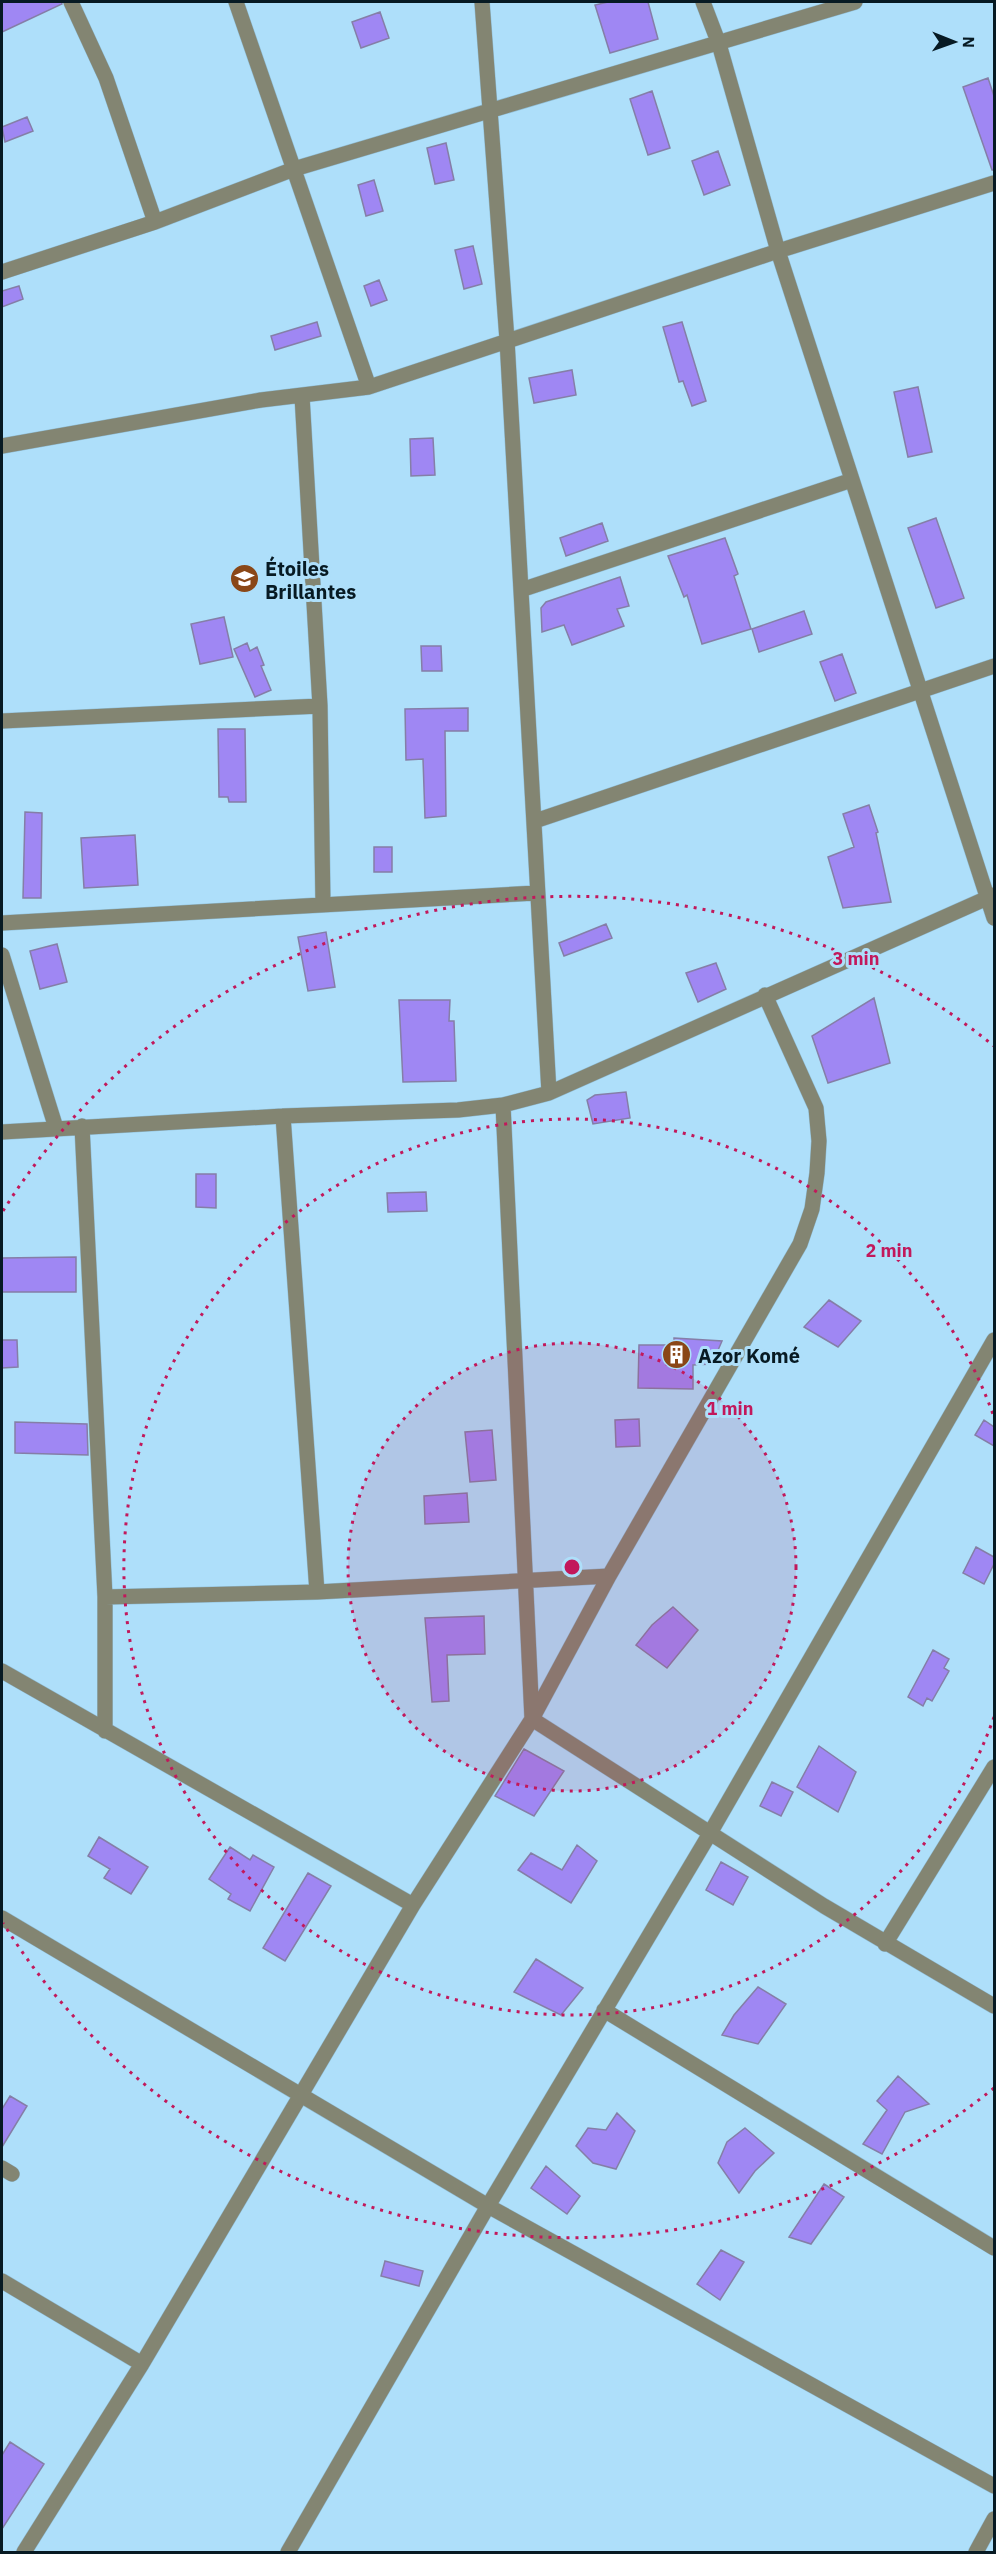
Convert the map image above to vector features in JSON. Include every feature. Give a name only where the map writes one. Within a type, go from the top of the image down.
[{"type":"street","points":[[71,2],[106,78],[155,222]]},
{"type":"street","points":[[236,2],[369,387]]},
{"type":"street","points":[[482,2],[507,340],[549,1093]]},
{"type":"street","points":[[703,2],[719,44],[778,250],[852,480],[991,896],[994,918]]},
{"type":"street","points":[[2,272],[155,222],[294,169],[855,2]]},
{"type":"street","points":[[2,446],[261,400],[369,387],[778,250],[994,183]]},
{"type":"street","points":[[302,396],[320,706],[323,905]]},
{"type":"street","points":[[521,590],[852,480]]},
{"type":"street","points":[[535,821],[994,666]]},
{"type":"street","points":[[2,721],[320,706]]},
{"type":"street","points":[[2,923],[536,892]]},
{"type":"street","points":[[2,1132],[283,1116],[458,1110],[503,1105],[549,1093],[991,896]]},
{"type":"street","points":[[2,955],[56,1128]]},
{"type":"street","points":[[24,2553],[142,2364],[413,1905],[532,1719],[609,1576],[800,1244],[813,1209],[819,1141],[816,1108],[765,995]]},
{"type":"street","points":[[503,1105],[532,1719]]},
{"type":"street","points":[[283,1116],[317,1592]]},
{"type":"street","points":[[82,1126],[105,1598],[105,1731]]},
{"type":"street","points":[[288,2553],[488,2206],[709,1835],[994,1340]]},
{"type":"street","points":[[105,1598],[317,1592],[609,1576]]},
{"type":"street","points":[[2,1671],[413,1905]]},
{"type":"street","points":[[532,1719],[709,1835],[885,1944],[994,2006]]},
{"type":"street","points":[[885,1944],[994,1767]]},
{"type":"street","points":[[2,1918],[300,2097],[488,2206],[994,2486]]},
{"type":"street","points":[[604,2010],[994,2248]]},
{"type":"street","points":[[2,2281],[142,2364]]},
{"type":"street","points":[[976,2553],[994,2519]]},
{"type":"building","points":[[2,2],[61,2],[62,4],[2,32]]},
{"type":"building","points":[[608,2],[648,2],[658,39],[610,53],[595,5]]},
{"type":"building","points":[[380,12],[389,38],[361,48],[352,22]]},
{"type":"building","points":[[988,78],[994,96],[994,170],[992,170],[963,87]]},
{"type":"building","points":[[652,91],[670,148],[648,155],[630,99]]},
{"type":"building","points":[[27,117],[33,131],[5,142],[2,127]]},
{"type":"building","points":[[446,143],[454,180],[435,184],[427,148]]},
{"type":"building","points":[[718,151],[730,185],[704,195],[692,161]]},
{"type":"building","points":[[374,180],[383,211],[366,216],[358,185]]},
{"type":"building","points":[[473,246],[482,284],[464,289],[455,250]]},
{"type":"building","points":[[379,280],[387,300],[371,306],[364,286]]},
{"type":"building","points":[[19,286],[23,299],[2,307],[2,291]]},
{"type":"building","points":[[317,322],[321,336],[275,350],[271,336]]},
{"type":"building","points":[[682,322],[706,401],[692,406],[683,381],[679,382],[663,327]]},
{"type":"building","points":[[572,370],[576,395],[534,403],[529,378]]},
{"type":"building","points":[[918,387],[932,452],[908,457],[894,392]]},
{"type":"building","points":[[433,438],[435,475],[411,476],[410,439]]},
{"type":"building","points":[[936,518],[964,598],[936,608],[908,528]]},
{"type":"building","points":[[602,523],[608,541],[566,556],[560,538]]},
{"type":"building","points":[[725,538],[738,574],[734,576],[751,629],[702,644],[687,595],[684,597],[668,556]]},
{"type":"building","points":[[620,577],[629,606],[617,609],[624,626],[572,645],[564,625],[542,632],[541,608],[546,602]]},
{"type":"building","points":[[804,611],[812,634],[759,652],[752,629]]},
{"type":"building","points":[[224,617],[233,657],[200,664],[191,624]]},
{"type":"building","points":[[247,643],[250,651],[257,647],[264,665],[261,666],[271,690],[255,697],[234,649]]},
{"type":"building","points":[[421,646],[441,646],[442,671],[422,671]]},
{"type":"building","points":[[842,654],[856,693],[835,701],[820,662]]},
{"type":"building","points":[[468,708],[468,731],[445,731],[446,816],[425,818],[423,759],[406,760],[405,709]]},
{"type":"building","points":[[218,729],[245,729],[246,802],[229,802],[228,797],[219,797]]},
{"type":"building","points":[[869,805],[878,832],[876,833],[891,902],[843,908],[828,857],[854,847],[843,814]]},
{"type":"building","points":[[25,812],[42,813],[41,898],[23,898]]},
{"type":"building","points":[[135,835],[138,885],[84,888],[81,838]]},
{"type":"building","points":[[374,847],[392,847],[392,872],[374,872]]},
{"type":"building","points":[[606,924],[612,938],[564,956],[559,943]]},
{"type":"building","points":[[326,932],[335,987],[308,991],[298,937]]},
{"type":"building","points":[[57,944],[67,982],[40,989],[30,951]]},
{"type":"building","points":[[716,963],[726,989],[698,1002],[686,973]]},
{"type":"building","points":[[874,998],[890,1063],[828,1083],[812,1036]]},
{"type":"building","points":[[399,1000],[450,1000],[449,1021],[454,1021],[456,1081],[403,1082]]},
{"type":"building","points":[[626,1092],[630,1118],[593,1124],[587,1100],[595,1095]]},
{"type":"building","points":[[196,1174],[216,1174],[216,1208],[196,1207]]},
{"type":"building","points":[[426,1192],[427,1211],[388,1212],[387,1193]]},
{"type":"building","points":[[76,1257],[76,1292],[2,1292],[2,1258]]},
{"type":"building","points":[[829,1300],[861,1321],[838,1347],[804,1327]]},
{"type":"building","name":"Azor Komé","points":[[674,1338],[722,1341],[712,1364],[693,1365],[693,1389],[638,1388],[639,1345],[674,1345]]},
{"type":"building","points":[[2,1340],[17,1340],[18,1367],[2,1368]]},
{"type":"building","points":[[639,1419],[640,1446],[616,1447],[615,1420]]},
{"type":"building","points":[[984,1420],[994,1427],[994,1446],[975,1435]]},
{"type":"building","points":[[15,1422],[87,1424],[88,1455],[15,1453]]},
{"type":"building","points":[[492,1430],[496,1480],[470,1482],[465,1432]]},
{"type":"building","points":[[467,1493],[469,1522],[425,1524],[424,1496]]},
{"type":"building","points":[[976,1547],[994,1557],[994,1564],[984,1584],[963,1573]]},
{"type":"building","points":[[673,1607],[698,1630],[667,1668],[636,1645],[652,1625]]},
{"type":"building","points":[[484,1616],[485,1654],[447,1655],[449,1701],[432,1702],[425,1618]]},
{"type":"building","points":[[933,1650],[949,1659],[944,1668],[949,1671],[932,1701],[927,1698],[923,1706],[908,1697]]},
{"type":"building","points":[[819,1746],[856,1772],[838,1812],[797,1787]]},
{"type":"building","points":[[524,1749],[564,1771],[534,1816],[495,1796]]},
{"type":"building","points":[[772,1782],[793,1792],[781,1816],[760,1806]]},
{"type":"building","points":[[99,1837],[148,1867],[131,1894],[104,1878],[110,1869],[88,1856]]},
{"type":"building","points":[[577,1845],[597,1861],[571,1903],[518,1870],[531,1853],[562,1870]]},
{"type":"building","points":[[230,1847],[250,1860],[253,1855],[274,1867],[250,1911],[228,1899],[231,1894],[209,1879]]},
{"type":"building","points":[[721,1862],[748,1877],[733,1905],[706,1890]]},
{"type":"building","points":[[308,1873],[331,1886],[285,1961],[263,1948]]},
{"type":"building","points":[[536,1959],[583,1988],[561,2015],[514,1992]]},
{"type":"building","points":[[758,1987],[786,2004],[758,2044],[722,2035],[734,2015]]},
{"type":"building","points":[[898,2076],[929,2104],[905,2112],[882,2154],[863,2144],[887,2110],[877,2101]]},
{"type":"building","points":[[10,2096],[27,2106],[2,2147],[2,2109]]},
{"type":"building","points":[[617,2113],[635,2131],[616,2169],[593,2163],[576,2146],[588,2128],[606,2130]]},
{"type":"building","points":[[745,2128],[774,2153],[755,2171],[739,2193],[718,2163],[727,2142]]},
{"type":"building","points":[[546,2166],[580,2196],[567,2214],[531,2188]]},
{"type":"building","points":[[824,2184],[844,2197],[811,2244],[789,2237]]},
{"type":"building","points":[[721,2250],[744,2262],[720,2300],[697,2284]]},
{"type":"building","points":[[385,2261],[423,2271],[419,2286],[381,2276]]},
{"type":"building","points":[[10,2442],[44,2464],[2,2529],[2,2455]]},
{"type":"place","name":"Étoiles Brillantes","points":[[244,579]]},
{"type":"place","name":"Azor Komé","points":[[677,1355]]}]
